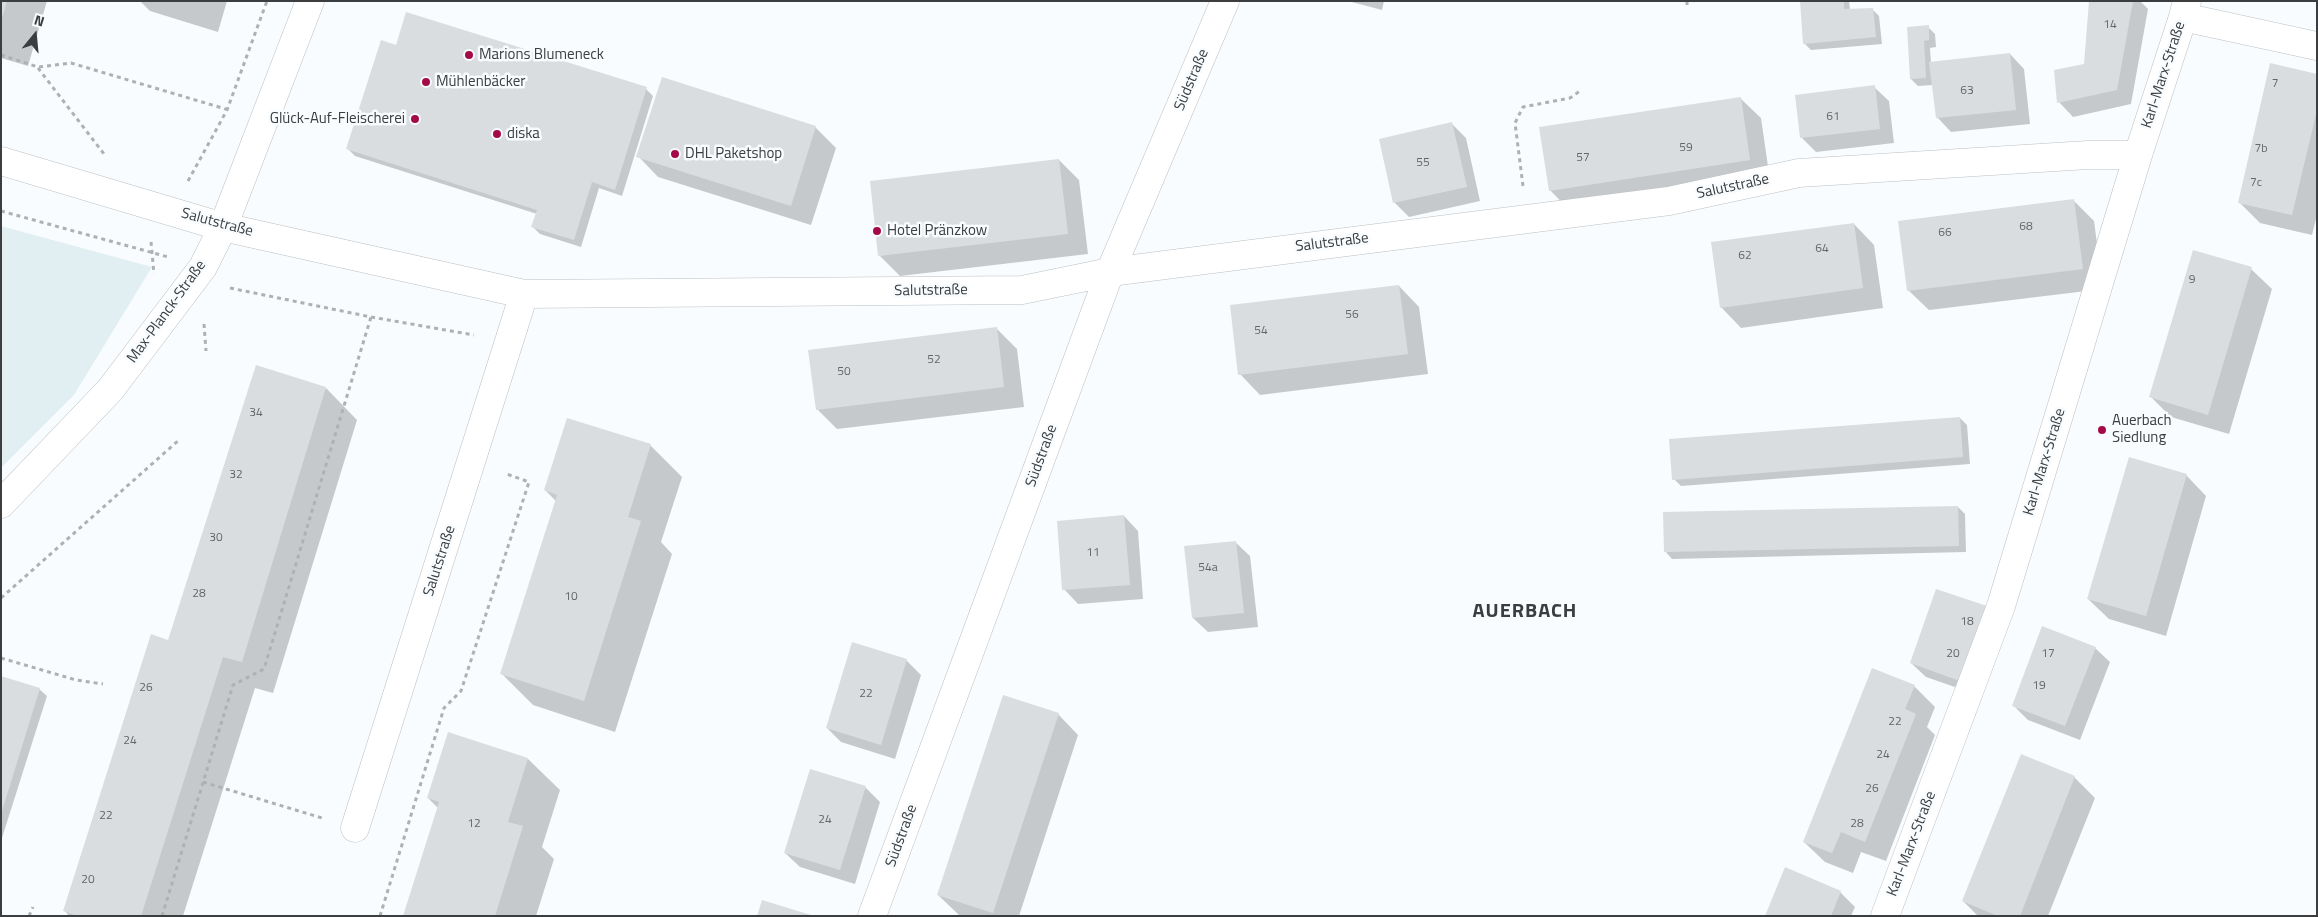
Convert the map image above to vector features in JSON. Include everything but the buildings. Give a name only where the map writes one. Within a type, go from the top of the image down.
[{"type":"street","name":"Max-Planck-Straße","points":[[1,504],[110,390],[203,267],[223,227],[266,121],[310,1]]},
{"type":"street","name":"Südstraße","points":[[872,916],[1110,272],[1225,1]]},
{"type":"street","points":[[2185,9],[2317,46]]},
{"type":"street","name":"Karl-Marx-Straße","points":[[1885,916],[2001,606],[2138,155],[2185,9]]},
{"type":"street","name":"Salutstraße","points":[[1,161],[128,197],[223,227],[524,294],[1022,290],[1110,272],[1669,200],[1799,173],[2088,155],[2138,155]]},
{"type":"street","name":"Salutstraße","points":[[355,828],[524,294]]},
{"type":"path","points":[[154,278],[150,232],[190,177],[227,110],[267,1]]},
{"type":"path","points":[[1687,1],[1688,7]]},
{"type":"path","points":[[1,55],[38,67],[71,63],[266,121]]},
{"type":"path","points":[[38,67],[110,161],[128,197]]},
{"type":"path","points":[[1528,218],[1515,124],[1523,106],[1570,98],[1580,91]]},
{"type":"path","points":[[1,211],[203,267]]},
{"type":"path","points":[[162,916],[234,685],[264,668],[371,317]]},
{"type":"path","points":[[1,598],[179,440]]},
{"type":"path","points":[[1,658],[76,680],[103,684]]},
{"type":"path","points":[[203,782],[355,828]]},
{"type":"path","points":[[30,916],[33,907]]},
{"type":"shaded area","points":[[1,226],[152,267],[74,395],[1,468]]},
{"type":"place","name":"Marions Blumeneck","points":[[469,55]]},
{"type":"place","name":"Mühlenbäcker","points":[[426,82]]},
{"type":"place","name":"Glück-Auf-Fleischerei","points":[[415,119]]},
{"type":"place","name":"diska","points":[[497,134]]},
{"type":"place","name":"DHL Paketshop","points":[[675,154]]},
{"type":"place","name":"Hotel Pränzkow","points":[[877,231]]},
{"type":"place","name":"Auerbach Siedlung","points":[[2102,430]]},
{"type":"district","name":"AUERBACH","points":[[1525,612]]}]
